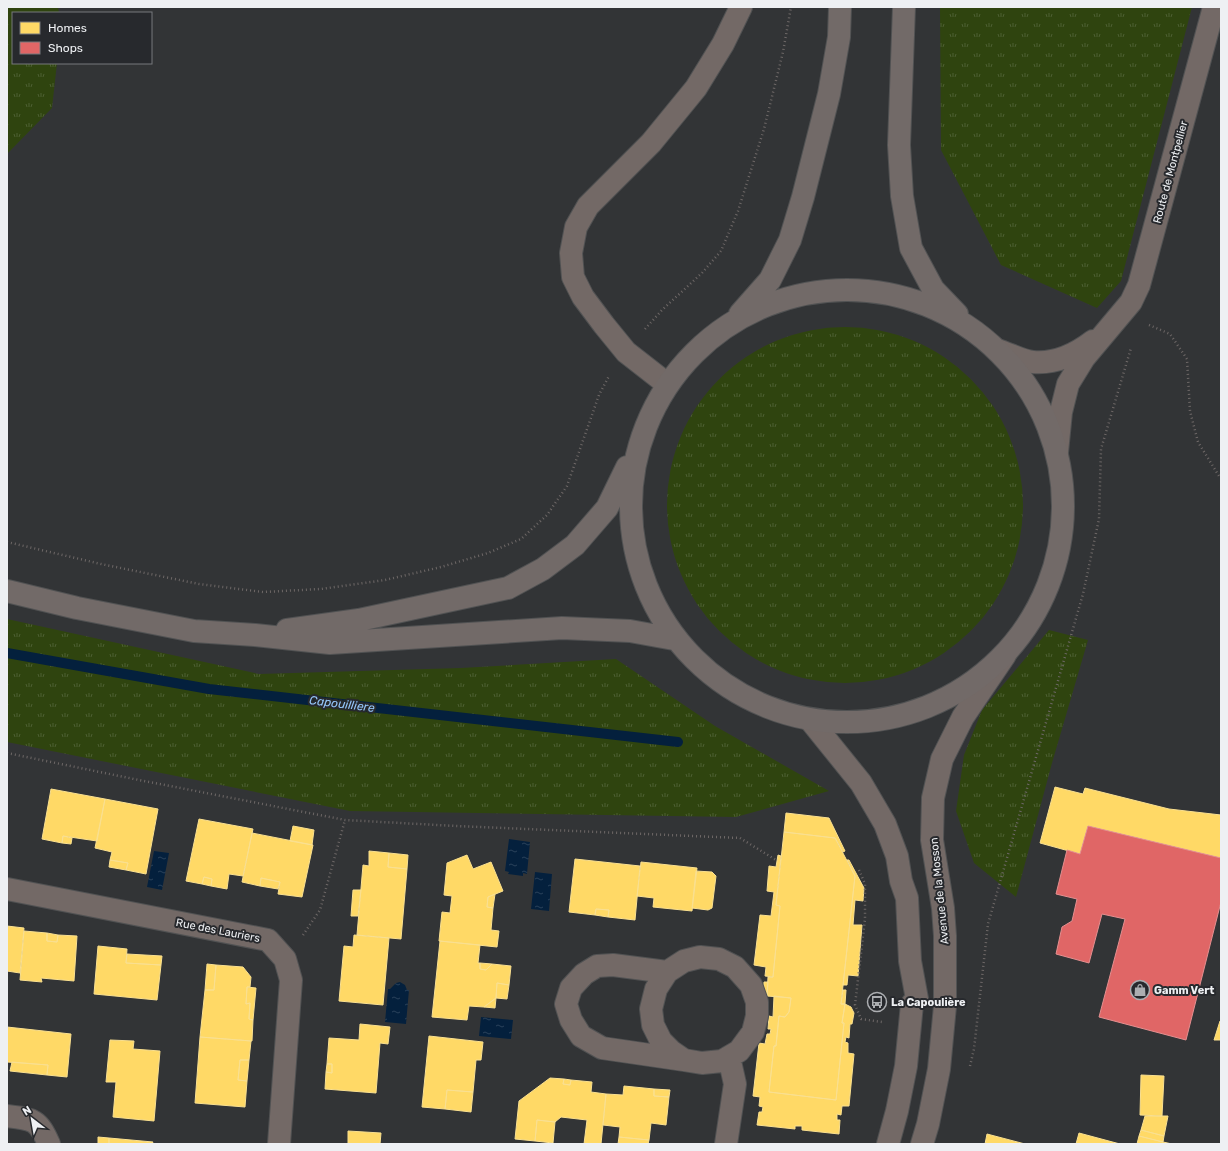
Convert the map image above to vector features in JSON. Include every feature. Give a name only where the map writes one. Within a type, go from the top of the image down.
[{"type":"main road","points":[[255,635],[359,620],[508,588],[544,569],[575,545],[606,508],[637,448],[667,384],[697,349],[733,321],[770,280],[790,240],[803,197],[829,94],[839,37],[840,7]]},
{"type":"main road","points":[[637,448],[629,498],[633,548],[648,596],[674,639],[712,678],[758,705],[810,721],[864,723],[916,712],[964,689],[1005,654],[1028,626],[1045,594],[1057,560],[1063,524],[1063,488],[1057,452],[1044,415],[1024,380],[998,350],[969,327],[933,289],[911,248],[902,196],[899,145],[904,7]]},
{"type":"main road","points":[[733,321],[778,300],[827,290],[877,291],[925,304],[969,327]]},
{"type":"main road","points":[[7,591],[77,608],[194,631],[255,635],[330,643],[562,628],[630,630],[674,639]]},
{"type":"street","points":[[667,384],[626,352],[583,297],[573,277],[571,253],[576,227],[588,206],[651,143],[696,88],[723,44],[741,7]]},
{"type":"street","name":"Route de Montpellier","points":[[998,350],[1032,362],[1055,361],[1081,350],[1136,312],[1139,285],[1214,7]]},
{"type":"street","name":"Route de Montpellier","points":[[1057,452],[1061,412],[1068,384],[1084,358],[1109,330]]},
{"type":"street","name":"Avenue de la Mosson","points":[[922,1144],[928,1124],[939,1069],[945,1006],[945,936],[943,908],[932,840],[933,798],[942,759],[963,717],[1005,654]]},
{"type":"street","points":[[810,721],[861,784],[885,824],[897,856],[901,881],[907,898],[910,961],[917,999],[912,1004],[906,1066],[897,1112],[888,1144]]},
{"type":"street","name":"Rue des Lauriers","points":[[7,889],[268,940],[285,959],[291,980],[279,1144]]},
{"type":"street","points":[[668,972],[613,965],[597,966],[584,974],[571,988],[566,1004],[571,1020],[581,1036],[602,1048],[702,1064],[722,1061],[739,1051],[753,1032],[757,1016],[757,1002],[751,985],[734,967],[719,959],[700,957],[684,961],[668,972],[656,989],[651,1009],[653,1025],[661,1041],[671,1052],[684,1060]]},
{"type":"street","points":[[726,1144],[735,1084],[729,1057]]},
{"type":"street","points":[[7,1116],[28,1118],[42,1129],[49,1144]]},
{"type":"path","points":[[7,542],[101,564],[199,584],[263,592],[321,589],[385,580],[488,554],[521,539],[547,515],[567,486],[599,395],[610,373],[662,310],[702,273],[720,251],[738,211],[764,129],[783,52],[791,7]]},
{"type":"path","points":[[1136,312],[1170,334],[1186,359],[1190,411],[1198,442],[1221,477]]},
{"type":"path","points":[[988,924],[1083,594],[1099,519],[1101,449],[1133,343]]},
{"type":"path","points":[[7,753],[134,780],[345,820],[740,838],[776,860]]},
{"type":"path","points":[[285,959],[320,910],[345,820]]},
{"type":"path","points":[[859,870],[865,884],[865,919],[855,1005],[861,1019]]},
{"type":"green space","points":[[7,7],[58,7],[59,12],[12,12],[12,64],[57,64],[52,108],[7,154]]},
{"type":"green space","points":[[940,7],[1192,7],[1121,281],[1097,308],[1001,265],[941,150]]},
{"type":"green space","points":[[828,327],[862,327],[897,334],[929,348],[958,367],[983,392],[1002,421],[1016,453],[1023,488],[1023,522],[1020,540],[1010,573],[993,604],[983,618],[958,643],[929,662],[897,676],[862,683],[828,683],[793,676],[761,662],[732,643],[707,618],[688,589],[674,557],[667,522],[667,488],[674,453],[688,421],[707,392],[732,367],[761,348],[793,334]]},
{"type":"green space","points":[[7,619],[259,674],[461,668],[616,659],[715,726],[829,791],[736,817],[350,811],[7,742]]},
{"type":"green space","points":[[1049,630],[1088,640],[1052,763],[1016,897],[974,863],[956,811],[964,755],[982,710]]},
{"type":"water","points":[[509,839],[530,842],[527,874],[523,873],[523,876],[508,874],[509,872],[505,871]]},
{"type":"water","points":[[154,851],[169,853],[162,890],[147,887]]},
{"type":"water","points":[[535,872],[552,874],[549,911],[531,909]]},
{"type":"water","points":[[400,982],[405,985],[407,990],[409,990],[406,1024],[385,1022],[388,989]]},
{"type":"water","points":[[481,1017],[513,1020],[511,1039],[479,1036]]},
{"type":"building: Homes","points":[[1055,787],[1083,794],[1085,788],[1169,809],[1221,815],[1221,858],[1088,826],[1080,854],[1040,843]]},
{"type":"building: Homes","points":[[51,789],[105,799],[97,841],[63,836],[62,843],[42,839]]},
{"type":"building: Homes","points":[[105,799],[158,809],[146,874],[126,870],[128,863],[110,860],[112,852],[95,848]]},
{"type":"building: Homes","points":[[786,813],[829,818],[845,851],[843,852],[835,838],[784,832]]},
{"type":"building: Homes","points":[[199,819],[253,829],[243,876],[229,874],[227,889],[211,886],[212,879],[204,877],[202,884],[186,881]]},
{"type":"building: Homes","points":[[293,826],[314,830],[312,845],[290,841]]},
{"type":"building: Homes","points":[[784,832],[835,838],[855,876],[841,1004],[845,1004],[842,1023],[844,1023],[836,1100],[769,1092],[779,1016],[785,1017],[789,1012],[791,998],[767,996],[768,977],[773,977],[780,906],[776,905]]},
{"type":"building: Homes","points":[[252,833],[313,845],[302,897],[278,894],[280,882],[261,878],[260,886],[242,882]]},
{"type":"building: Homes","points":[[63,836],[72,838],[71,844],[62,843]]},
{"type":"building: Homes","points":[[369,851],[389,853],[388,867],[407,869],[401,939],[357,935],[363,865],[369,866]]},
{"type":"building: Homes","points":[[389,853],[408,855],[407,869],[388,867]]},
{"type":"building: Homes","points":[[467,855],[473,869],[491,862],[503,891],[488,897],[487,907],[493,908],[491,930],[499,931],[497,947],[439,941],[442,912],[450,913],[452,896],[444,895],[447,863]]},
{"type":"building: Homes","points":[[778,855],[781,856],[776,905],[780,906],[773,977],[765,976],[766,967],[754,965],[760,915],[771,916],[774,892],[767,891],[769,866],[776,867]]},
{"type":"building: Homes","points":[[575,859],[640,866],[635,920],[608,917],[609,910],[596,909],[595,915],[569,912]]},
{"type":"building: Homes","points":[[110,860],[128,863],[126,870],[109,867]]},
{"type":"building: Homes","points":[[847,860],[849,860],[864,888],[863,901],[855,900],[853,925],[862,925],[858,976],[848,975],[847,985],[843,985],[855,876]]},
{"type":"building: Homes","points":[[641,862],[697,868],[692,911],[653,907],[654,898],[637,896]]},
{"type":"building: Homes","points":[[696,871],[712,872],[716,876],[712,908],[708,910],[692,908]]},
{"type":"building: Homes","points":[[204,877],[212,879],[211,886],[202,884]]},
{"type":"building: Homes","points":[[261,878],[280,882],[278,889],[260,886]]},
{"type":"building: Homes","points":[[353,890],[361,890],[358,916],[351,916]]},
{"type":"building: Homes","points":[[495,894],[493,908],[487,907],[488,897]]},
{"type":"building: Homes","points":[[596,909],[609,910],[608,917],[595,915]]},
{"type":"building: Homes","points":[[7,926],[24,928],[20,973],[7,971]]},
{"type":"building: Homes","points":[[24,931],[47,933],[47,941],[57,942],[58,935],[77,936],[74,981],[41,978],[42,982],[20,980]]},
{"type":"building: Homes","points":[[47,933],[58,935],[57,942],[47,941]]},
{"type":"building: Homes","points":[[354,935],[389,938],[383,1005],[339,1001],[344,946],[353,947]]},
{"type":"building: Homes","points":[[440,941],[480,945],[478,963],[480,963],[480,969],[486,970],[492,964],[511,966],[509,985],[497,983],[496,998],[484,1007],[469,1006],[467,1020],[432,1017]]},
{"type":"building: Homes","points":[[98,946],[127,949],[126,963],[161,965],[157,1000],[94,994]]},
{"type":"building: Homes","points":[[127,954],[162,956],[161,965],[126,963]]},
{"type":"building: Homes","points":[[480,963],[492,964],[486,970],[480,969]]},
{"type":"building: Homes","points":[[207,964],[216,965],[214,990],[205,990]]},
{"type":"building: Homes","points":[[216,965],[243,967],[251,977],[250,987],[247,987],[246,1004],[250,1003],[249,1019],[253,1020],[252,1041],[200,1037],[205,990],[214,990]]},
{"type":"building: Homes","points":[[764,982],[768,982],[767,996],[763,995]]},
{"type":"building: Homes","points":[[497,983],[509,985],[507,999],[496,998]]},
{"type":"building: Homes","points":[[247,987],[256,988],[253,1020],[249,1019],[250,1003],[246,1004]]},
{"type":"building: Homes","points":[[843,990],[846,990],[845,1004],[841,1004]]},
{"type":"building: Homes","points":[[774,996],[791,998],[789,1012],[785,1017],[779,1016],[769,1092],[836,1100],[844,1023],[842,1023],[845,1004],[851,1007],[854,1013],[852,1024],[850,1024],[849,1038],[846,1037],[845,1042],[848,1043],[848,1053],[854,1054],[849,1106],[842,1106],[841,1115],[837,1114],[837,1120],[840,1120],[839,1134],[802,1130],[802,1126],[795,1126],[795,1129],[757,1125],[759,1112],[762,1112],[763,1107],[759,1106],[760,1097],[753,1096],[759,1043],[765,1044],[767,1034],[770,1034],[771,1029],[768,1029],[769,1016],[773,1017]]},
{"type":"building: Homes","points":[[496,998],[495,1008],[484,1007]]},
{"type":"building: Homes","points":[[1220,1021],[1221,1040],[1214,1040]]},
{"type":"building: Homes","points":[[360,1024],[390,1027],[388,1044],[380,1043],[376,1093],[325,1089],[326,1072],[332,1073],[332,1064],[327,1064],[329,1038],[359,1040]]},
{"type":"building: Homes","points":[[7,1027],[71,1034],[67,1077],[47,1075],[48,1065],[7,1062]]},
{"type":"building: Homes","points":[[429,1036],[483,1042],[481,1060],[476,1060],[473,1092],[447,1090],[445,1109],[422,1107]]},
{"type":"building: Homes","points":[[200,1037],[251,1041],[249,1060],[240,1060],[238,1080],[247,1081],[245,1107],[195,1103]]},
{"type":"building: Homes","points":[[110,1040],[134,1041],[133,1049],[160,1051],[154,1121],[113,1117],[116,1082],[106,1082]]},
{"type":"building: Homes","points":[[240,1060],[249,1060],[247,1081],[238,1080]]},
{"type":"building: Homes","points":[[12,1062],[48,1065],[47,1075],[10,1071]]},
{"type":"building: Homes","points":[[327,1064],[332,1064],[332,1073],[326,1072]]},
{"type":"building: Homes","points":[[1141,1075],[1164,1076],[1162,1116],[1140,1115]]},
{"type":"building: Homes","points":[[550,1078],[564,1079],[563,1084],[570,1085],[571,1080],[592,1082],[591,1092],[606,1094],[601,1144],[584,1144],[587,1120],[561,1117],[555,1122],[537,1120],[535,1141],[515,1139],[519,1101]]},
{"type":"building: Homes","points":[[564,1079],[571,1080],[570,1085],[563,1084]]},
{"type":"building: Homes","points":[[624,1086],[654,1089],[654,1096],[669,1097],[666,1125],[651,1123],[649,1140],[619,1137],[620,1127],[603,1125],[606,1094],[623,1095]]},
{"type":"building: Homes","points":[[654,1089],[670,1090],[669,1097],[654,1096]]},
{"type":"building: Homes","points":[[447,1090],[473,1092],[471,1112],[445,1109]]},
{"type":"building: Homes","points":[[1145,1116],[1168,1116],[1164,1136],[1141,1130]]},
{"type":"building: Homes","points":[[537,1120],[555,1122],[553,1143],[535,1141]]},
{"type":"building: Homes","points":[[1141,1130],[1164,1136],[1163,1142],[1139,1136]]},
{"type":"building: Homes","points":[[348,1131],[381,1133],[380,1144],[348,1144]]},
{"type":"building: Homes","points":[[1079,1133],[1120,1144],[1076,1144]]},
{"type":"building: Homes","points":[[987,1134],[1025,1144],[985,1144]]},
{"type":"building: Homes","points":[[1139,1136],[1163,1142],[1172,1144],[1137,1144]]},
{"type":"building: Homes","points":[[98,1137],[109,1138],[109,1144],[98,1144]]},
{"type":"building: Homes","points":[[619,1137],[649,1140],[648,1144],[618,1144]]},
{"type":"building: Homes","points":[[109,1138],[153,1142],[152,1144],[109,1144]]},
{"type":"building: Shops","points":[[1088,826],[1221,858],[1221,902],[1186,1040],[1099,1017],[1125,919],[1102,914],[1089,963],[1056,954],[1062,927],[1072,921],[1077,899],[1056,894],[1067,850],[1080,854]]},
{"type":"waterway","name":"Capouilliere","points":[[7,653],[209,689],[678,742]]},
{"type":"place","name":"Gamm Vert","points":[[1140,990]]},
{"type":"place","name":"La Capoulière","points":[[877,1002]]}]
